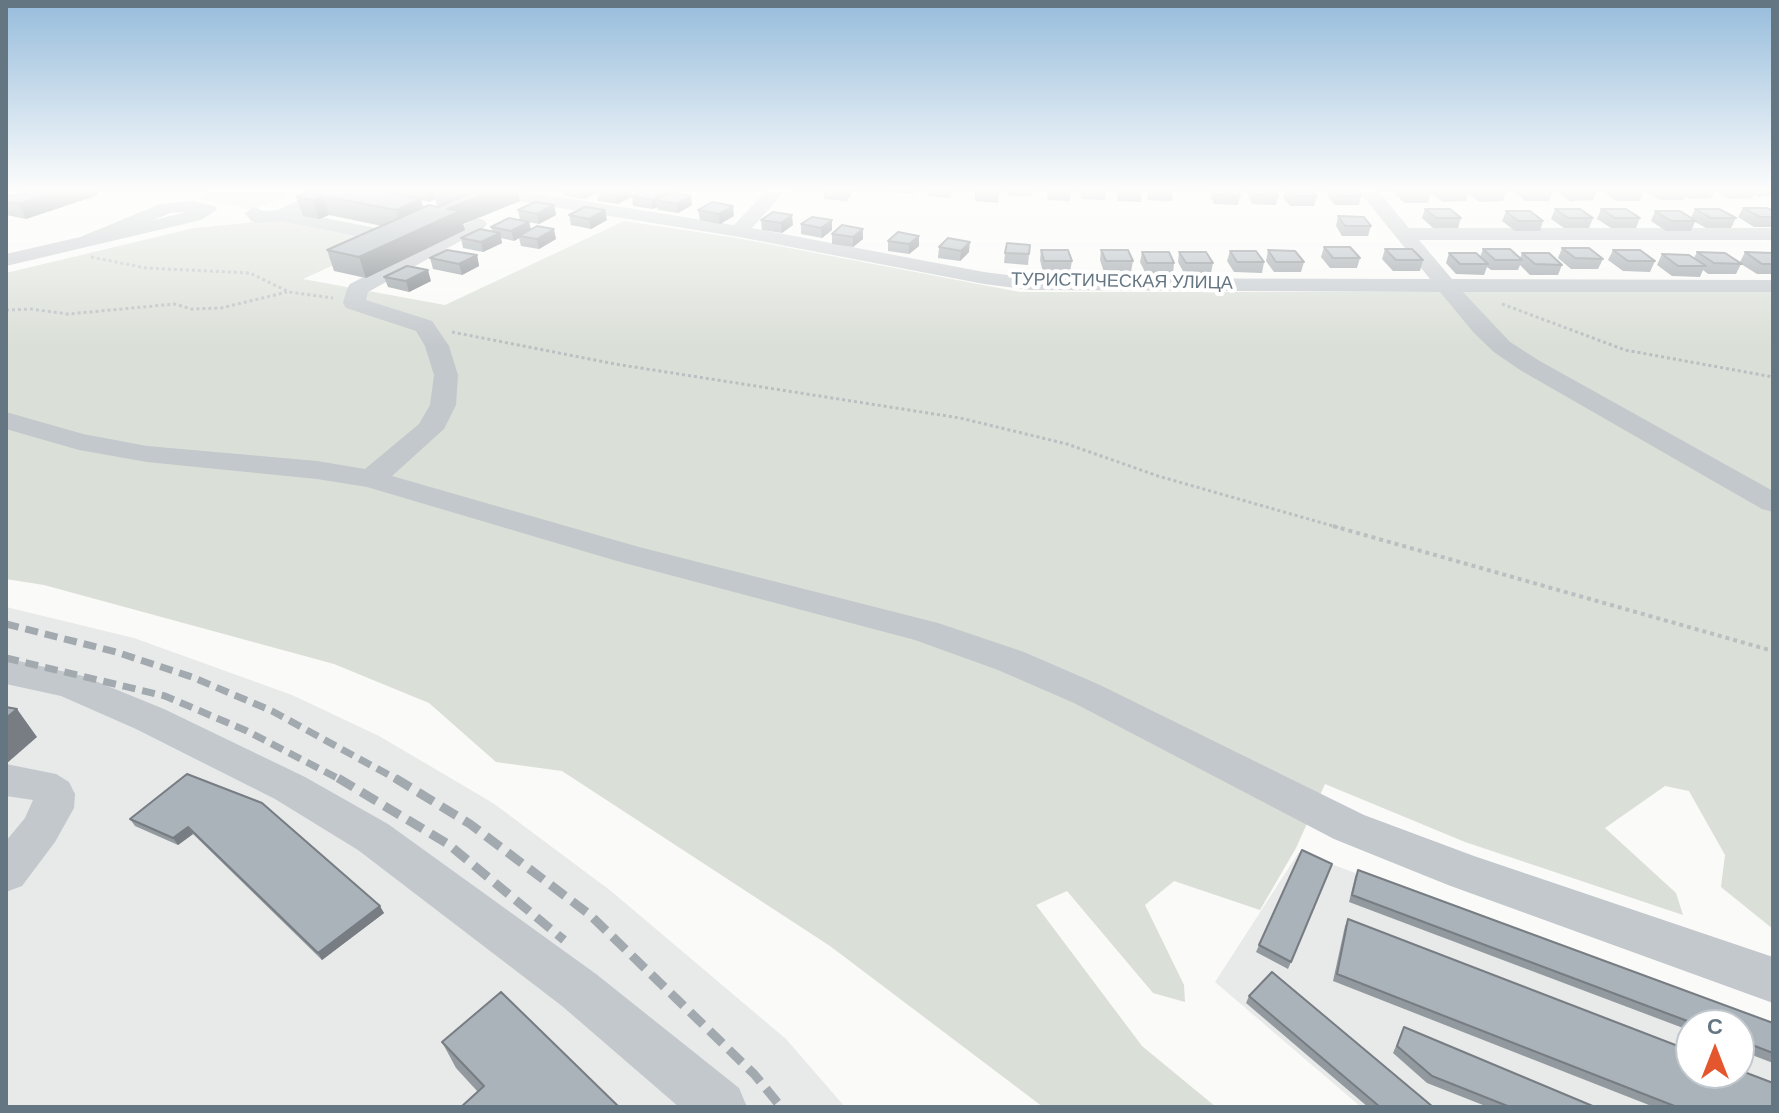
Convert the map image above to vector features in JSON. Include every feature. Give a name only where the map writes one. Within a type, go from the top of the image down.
[{"type":"street","points":[[13,255],[77,242]]},
{"type":"street","points":[[371,479],[430,429],[443,405],[446,375],[437,346],[424,326],[354,303],[358,289],[444,242]]},
{"type":"street","name":"ТУРИСТИЧЕСКАЯ УЛИЦА","points":[[796,242],[1031,284],[1773,286]]},
{"type":"street","points":[[1412,242],[1482,328],[1529,365],[1773,503]]},
{"type":"street","points":[[6,420],[79,442],[147,454],[317,470],[371,479],[628,554],[926,631],[997,656],[1087,694],[1349,827],[1464,872],[1773,980]]},
{"type":"street","points":[[6,671],[70,685],[150,719],[290,788],[373,837],[579,990],[720,1107]]},
{"type":"street","points":[[6,780],[42,785],[54,794],[53,808],[40,830],[6,873]]},
{"type":"path","points":[[50,249],[146,268],[250,273],[289,292],[354,303]]},
{"type":"path","points":[[1448,286],[1529,311],[1625,350],[1773,377]]},
{"type":"path","points":[[6,310],[31,309],[68,314],[175,304],[191,309],[221,308],[289,292]]},
{"type":"path","points":[[424,326],[615,364],[960,418],[1067,444],[1158,476],[1773,651]]},
{"type":"shaded area","points":[[136,242],[385,242],[303,279],[445,305],[579,242],[758,242],[1020,292],[1773,292],[1773,929],[1721,887],[1725,855],[1689,791],[1665,786],[1605,828],[1676,893],[1683,915],[1465,842],[1325,784],[1296,848],[1260,910],[1174,881],[1145,905],[1184,985],[1185,1002],[1153,993],[1067,891],[1036,905],[1142,1046],[1216,1107],[1043,1107],[830,946],[562,771],[496,762],[429,703],[334,664],[44,585],[6,579],[6,273]]},
{"type":"shaded area","points":[[6,607],[134,638],[292,695],[379,736],[493,803],[611,891],[786,1039],[845,1107],[6,1107]]},
{"type":"shaded area","points":[[1299,852],[1722,1009],[1675,1009],[1675,1089],[1755,1089],[1755,1021],[1773,1028],[1773,1107],[1361,1107],[1215,982]]},
{"type":"building","points":[[345,242],[392,242],[359,257],[327,250]]},
{"type":"building","points":[[944,242],[970,242],[961,251],[939,247]]},
{"type":"building","points":[[1007,243],[1030,245],[1029,254],[1005,253]]},
{"type":"building","points":[[1324,247],[1350,247],[1360,258],[1333,258]]},
{"type":"building","points":[[1562,248],[1589,248],[1603,259],[1575,258]]},
{"type":"building","points":[[1385,249],[1412,249],[1423,260],[1396,260]]},
{"type":"building","points":[[1483,249],[1510,249],[1522,260],[1495,260]]},
{"type":"building","points":[[447,250],[477,255],[459,264],[430,258]]},
{"type":"building","points":[[1041,250],[1068,250],[1072,261],[1044,261]]},
{"type":"building","points":[[1101,250],[1128,250],[1133,261],[1106,261]]},
{"type":"building","points":[[1268,250],[1295,251],[1304,262],[1276,262]]},
{"type":"building","points":[[1613,250],[1640,250],[1655,261],[1628,261]]},
{"type":"building","points":[[1230,251],[1256,251],[1264,262],[1237,262]]},
{"type":"building","points":[[1142,252],[1169,252],[1174,263],[1147,263]]},
{"type":"building","points":[[1179,252],[1206,252],[1213,263],[1186,263]]},
{"type":"building","points":[[1697,252],[1725,253],[1742,264],[1714,263]]},
{"type":"building","points":[[1745,252],[1772,253],[1773,264],[1762,264]]},
{"type":"building","points":[[1449,253],[1476,253],[1488,264],[1460,264]]},
{"type":"building","points":[[1522,253],[1549,253],[1562,265],[1535,264]]},
{"type":"building","points":[[1662,254],[1689,255],[1706,266],[1678,266]]},
{"type":"building","points":[[407,266],[428,270],[406,281],[384,277]]},
{"type":"building","points":[[6,707],[17,709],[6,718]]},
{"type":"building","points":[[187,774],[262,803],[380,906],[318,953],[188,827],[173,838],[130,819]]},
{"type":"building","points":[[1302,850],[1332,864],[1291,962],[1259,945]]},
{"type":"building","points":[[1358,870],[1735,1009],[1675,1009],[1675,1016],[1352,895]]},
{"type":"building","points":[[1348,919],[1675,1045],[1675,1089],[1755,1089],[1755,1076],[1773,1083],[1773,1107],[1677,1107],[1337,974]]},
{"type":"building","points":[[1272,972],[1433,1107],[1380,1107],[1249,996]]},
{"type":"building","points":[[501,992],[619,1107],[461,1107],[484,1086],[442,1042]]},
{"type":"building","points":[[1755,1016],[1773,1023],[1773,1053],[1755,1046]]},
{"type":"building","points":[[1404,1027],[1595,1107],[1510,1107],[1432,1076],[1397,1046]]},
{"type":"railway","points":[[6,624],[116,652],[192,677],[272,711],[398,780]]},
{"type":"railway","points":[[6,658],[165,696],[247,731],[341,780]]},
{"type":"railway","points":[[338,778],[448,844],[564,940]]},
{"type":"railway","points":[[395,778],[470,824],[589,914],[754,1074],[781,1107]]}]
